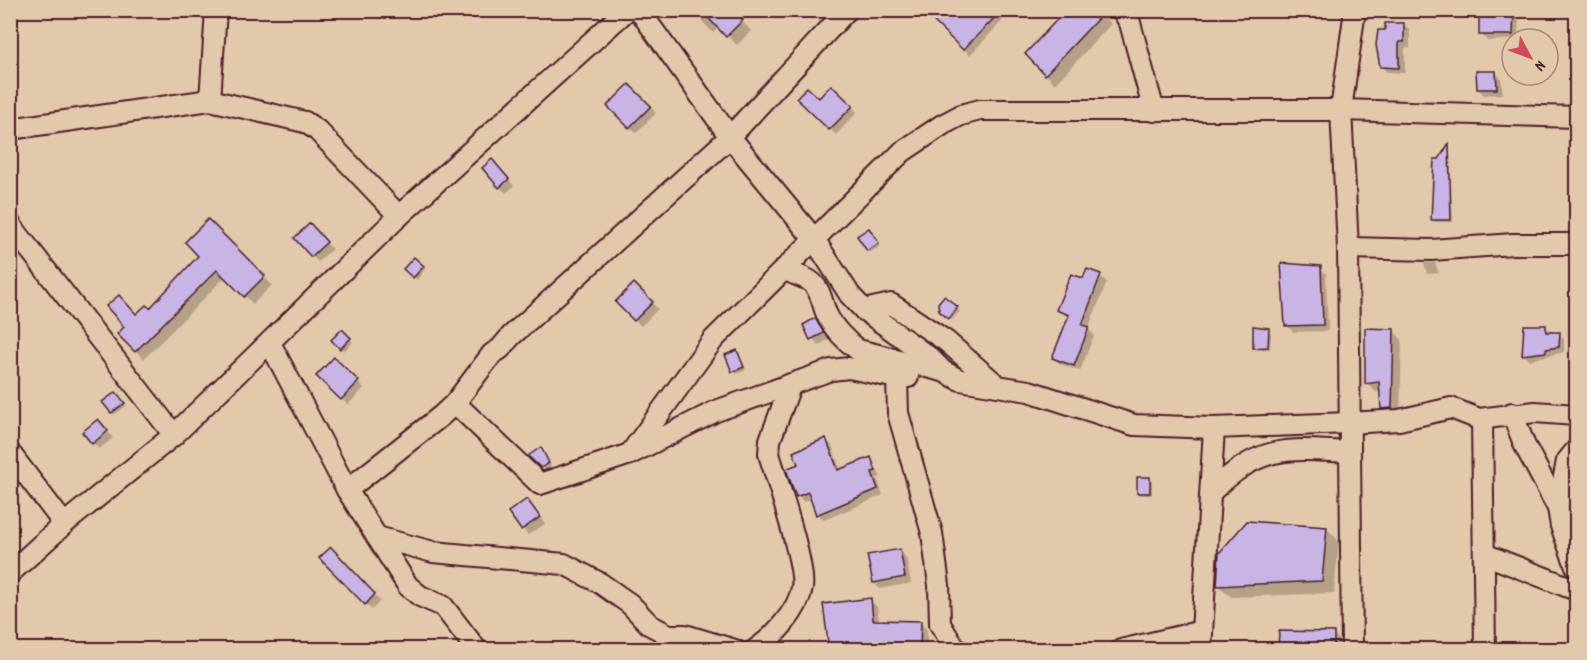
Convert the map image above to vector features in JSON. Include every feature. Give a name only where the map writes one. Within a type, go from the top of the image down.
[{"type":"street","points":[[210,100],[216,10]]},
{"type":"street","points":[[10,573],[64,524],[174,435],[399,216],[627,10]]},
{"type":"street","points":[[639,10],[730,137],[814,239],[850,296],[864,310],[929,357],[943,371]]},
{"type":"street","points":[[347,490],[455,402],[492,354],[730,137],[847,10]]},
{"type":"street","points":[[1122,10],[1130,23],[1154,111]]},
{"type":"street","points":[[1352,650],[1348,248],[1341,110],[1355,10]]},
{"type":"street","points":[[10,129],[210,100],[305,122],[317,130],[399,216]]},
{"type":"street","points":[[630,454],[713,340],[903,152],[961,115],[980,110],[1341,110],[1576,117]]},
{"type":"street","points":[[10,225],[174,435]]},
{"type":"street","points":[[1348,248],[1431,250],[1512,244],[1576,244]]},
{"type":"street","points":[[785,268],[795,276],[810,281],[821,296],[827,316],[849,344],[858,350],[943,371],[960,380],[1029,392],[1134,425],[1214,428],[1349,423],[1399,420],[1451,408],[1482,419],[1512,413],[1535,412],[1576,415]]},
{"type":"street","points":[[864,310],[891,304],[946,341],[998,386]]},
{"type":"street","points":[[270,343],[347,490],[408,586],[420,596],[443,606],[477,650]]},
{"type":"street","points":[[455,402],[540,484],[630,454],[716,411],[831,369],[849,368],[897,378],[928,376],[943,371]]},
{"type":"street","points":[[897,378],[898,413],[932,533],[939,585],[940,624],[956,650]]},
{"type":"street","points":[[755,650],[783,623],[802,591],[801,570],[769,454],[770,440],[792,384]]},
{"type":"street","points":[[1525,446],[1535,412]]},
{"type":"street","points":[[1512,413],[1525,446],[1558,508],[1561,526],[1576,566]]},
{"type":"street","points":[[1482,419],[1485,650]]},
{"type":"street","points":[[1286,425],[1287,450]]},
{"type":"street","points":[[1121,650],[1202,640],[1214,428]]},
{"type":"street","points":[[1558,508],[1566,461],[1576,450]]},
{"type":"street","points":[[1210,492],[1237,467],[1274,451],[1349,452]]},
{"type":"street","points":[[10,453],[64,524]]},
{"type":"street","points":[[376,537],[433,552],[564,564],[600,583],[630,604],[650,625],[669,635],[685,635],[727,649]]},
{"type":"street","points":[[1484,554],[1576,590]]},
{"type":"building","points":[[701,10],[733,10],[743,20],[726,37]]},
{"type":"building","points":[[922,10],[1002,10],[963,50]]},
{"type":"building","points":[[1066,10],[1106,10],[1045,75],[1025,54]]},
{"type":"building","points":[[1479,10],[1514,10],[1513,27],[1500,27],[1500,35],[1479,35]]},
{"type":"building","points":[[1385,23],[1404,23],[1404,42],[1399,42],[1399,68],[1380,67],[1376,45],[1378,30],[1385,30]]},
{"type":"building","points":[[1476,71],[1496,71],[1497,89],[1477,89]]},
{"type":"building","points":[[629,84],[651,106],[629,128],[607,106]]},
{"type":"building","points":[[831,85],[853,106],[829,130],[796,98],[807,87],[819,98]]},
{"type":"building","points":[[1449,143],[1451,220],[1431,220],[1434,159],[1439,159]]},
{"type":"building","points":[[492,159],[509,179],[499,188],[482,168]]},
{"type":"building","points":[[208,219],[265,276],[244,297],[217,270],[135,352],[117,334],[124,327],[106,306],[119,295],[136,314],[146,305],[150,308],[198,256],[185,242]]},
{"type":"building","points":[[310,223],[327,242],[311,257],[294,238]]},
{"type":"building","points":[[869,228],[879,243],[867,251],[857,236]]},
{"type":"building","points":[[414,257],[424,266],[413,278],[403,269]]},
{"type":"building","points":[[1281,263],[1321,266],[1323,325],[1285,326]]},
{"type":"building","points":[[1087,269],[1101,274],[1082,325],[1089,327],[1074,366],[1052,358],[1069,315],[1056,310],[1071,274],[1083,278]]},
{"type":"building","points":[[634,283],[653,302],[634,321],[615,302]]},
{"type":"building","points":[[944,296],[958,307],[949,319],[939,311],[938,303]]},
{"type":"building","points":[[815,318],[824,333],[810,340],[803,325]]},
{"type":"building","points":[[1524,325],[1546,325],[1546,332],[1560,332],[1559,347],[1546,349],[1546,352],[1522,355]]},
{"type":"building","points":[[1253,326],[1269,328],[1268,347],[1253,348]]},
{"type":"building","points":[[1365,328],[1394,329],[1392,408],[1381,409],[1379,382],[1365,384]]},
{"type":"building","points":[[342,329],[351,338],[340,349],[331,340]]},
{"type":"building","points":[[737,350],[744,367],[732,372],[725,355]]},
{"type":"building","points":[[334,357],[359,381],[341,400],[316,376]]},
{"type":"building","points":[[116,392],[125,403],[111,413],[102,402]]},
{"type":"building","points":[[98,419],[108,431],[92,444],[82,432]]},
{"type":"building","points":[[826,438],[838,470],[871,457],[876,471],[872,472],[878,489],[816,515],[808,492],[796,497],[786,469],[798,464],[793,452]]},
{"type":"building","points":[[541,447],[549,463],[541,468],[528,456]]},
{"type":"building","points":[[1137,477],[1150,477],[1150,493],[1137,493]]},
{"type":"building","points":[[527,499],[540,517],[521,530],[508,512]]},
{"type":"building","points":[[1247,521],[1327,527],[1322,581],[1217,586],[1219,553]]},
{"type":"building","points":[[331,547],[375,594],[365,605],[319,558]]},
{"type":"building","points":[[900,549],[905,577],[873,583],[867,555]]},
{"type":"building","points":[[871,598],[873,620],[921,621],[920,650],[829,650],[823,604]]},
{"type":"building","points":[[1279,631],[1334,632],[1334,650],[1278,650]]}]
